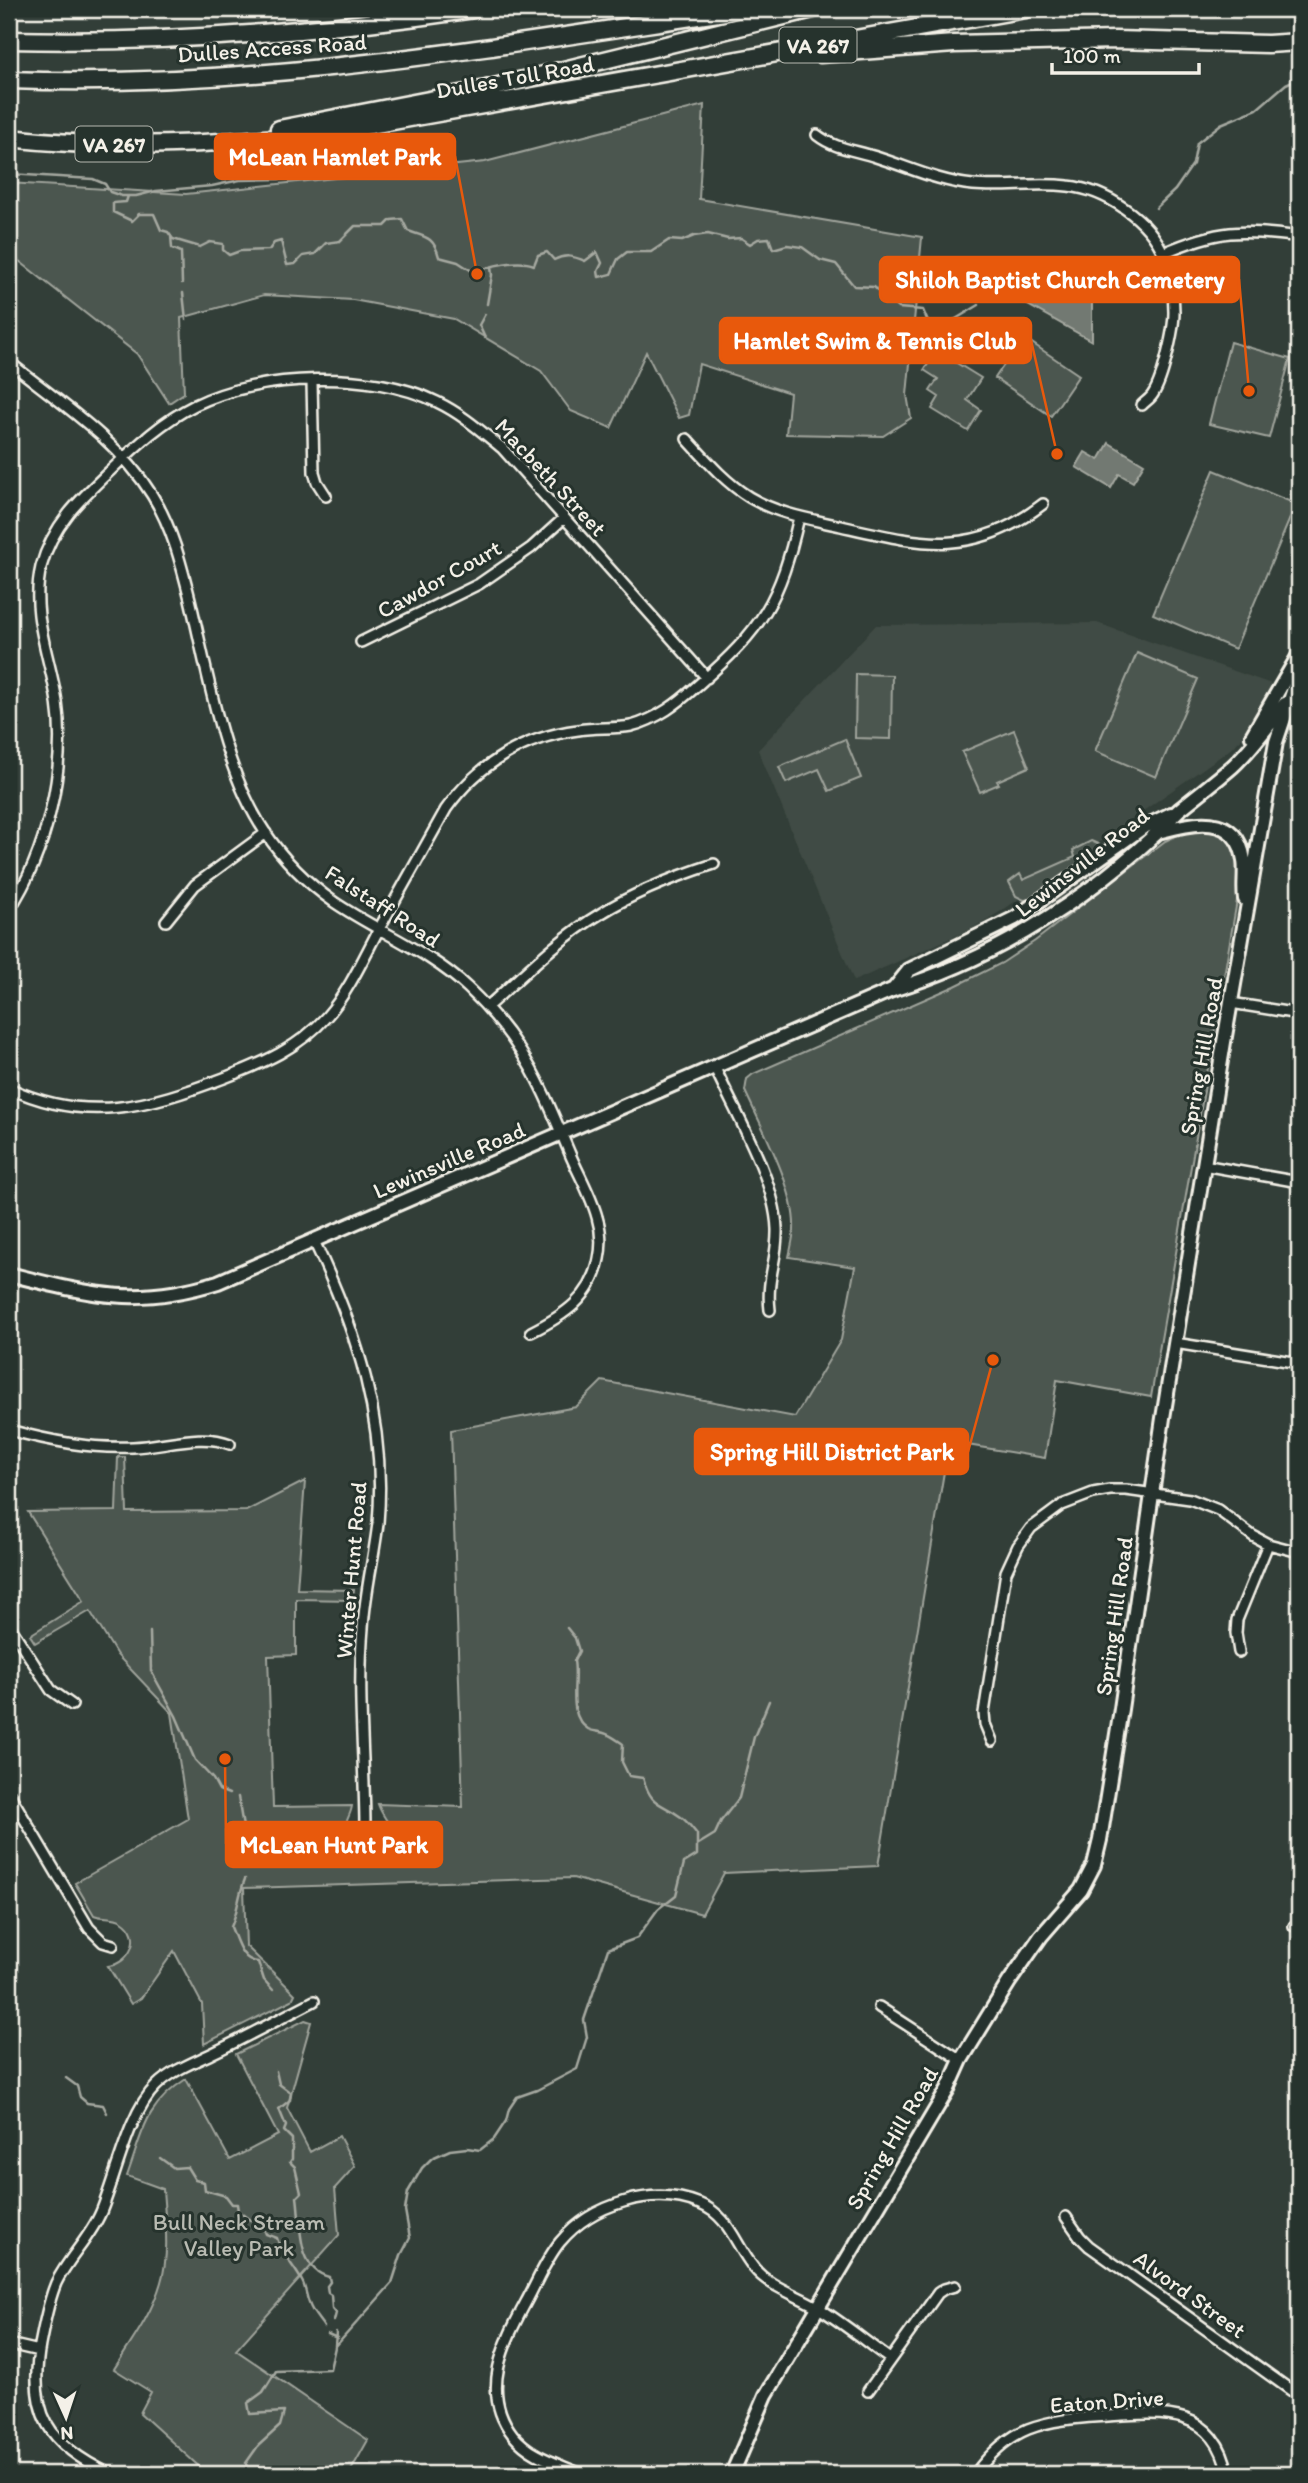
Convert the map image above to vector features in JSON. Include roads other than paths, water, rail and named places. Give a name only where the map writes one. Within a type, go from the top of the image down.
[{"type":"highway","name":"Dulles Access Road","points":[[9,40],[118,41],[235,36],[370,23],[474,9]]},
{"type":"highway","name":"Dulles Access Road","points":[[9,80],[132,81],[318,69],[745,9]]},
{"type":"highway","points":[[219,144],[307,123],[486,89],[813,9]]},
{"type":"highway","name":"Dulles Toll Road","points":[[9,138],[93,144],[219,144],[298,136],[387,123],[1025,9]]},
{"type":"highway","points":[[741,59],[954,44],[1115,40],[1268,44],[1299,42]]},
{"type":"main road","points":[[1235,764],[1299,655]]},
{"type":"main road","name":"Spring Hill Road","points":[[732,2474],[766,2395],[948,2089],[961,2060],[1009,1982],[1041,1936],[1082,1890],[1094,1865],[1154,1494],[1203,1165],[1276,742],[1299,674]]},
{"type":"main road","name":"Lewinsville Road","points":[[9,1274],[103,1296],[148,1297],[195,1290],[562,1135],[1009,941],[1035,927],[1102,878],[1235,764],[1261,736],[1299,684]]},
{"type":"main road","name":"Lewinsville Road","points":[[892,990],[909,970],[1015,918],[1142,828],[1178,811]]},
{"type":"main road","points":[[1158,832],[1199,823],[1210,824],[1230,832],[1237,840],[1245,863],[1243,882],[1246,920]]},
{"type":"main road","points":[[1102,878],[1111,864],[1111,850]]},
{"type":"main road","points":[[1009,941],[1015,918]]},
{"type":"street","points":[[817,135],[833,146],[875,156],[922,174],[969,185],[1069,186],[1098,194],[1136,218],[1163,253],[1172,287],[1174,320],[1158,385],[1153,395],[1142,405]]},
{"type":"street","points":[[1163,253],[1192,240],[1227,232],[1261,231],[1299,237]]},
{"type":"street","name":"Falstaff Road","points":[[9,362],[124,458],[152,495],[174,539],[230,759],[249,807],[266,833],[298,872],[335,903],[416,949],[446,970],[487,1007],[521,1052],[535,1076],[597,1215],[601,1245],[599,1261],[579,1300],[557,1319],[531,1332]]},
{"type":"street","name":"Macbeth Street","points":[[9,910],[39,852],[57,777],[57,703],[37,607],[41,568],[54,533],[76,502],[162,424],[215,396],[258,385],[348,381],[396,388],[436,402],[455,412],[474,424],[502,449],[707,678]]},
{"type":"street","points":[[312,382],[314,472],[326,496]]},
{"type":"street","points":[[687,439],[733,486],[771,508],[799,517],[909,541],[947,543],[979,538],[1017,522],[1042,504]]},
{"type":"street","points":[[9,1088],[26,1096],[60,1105],[116,1109],[169,1099],[257,1065],[295,1044],[327,1015],[351,981],[446,809],[467,783],[483,768],[536,739],[566,732],[615,728],[646,722],[675,705],[746,640],[772,602],[789,560],[799,517]]},
{"type":"street","name":"Cawdor Court","points":[[361,642],[479,584],[523,554],[564,518]]},
{"type":"street","points":[[166,921],[195,885],[266,833]]},
{"type":"street","points":[[487,1007],[551,949],[595,917],[653,886],[714,864]]},
{"type":"street","points":[[1231,1003],[1299,1014]]},
{"type":"street","points":[[715,1068],[761,1168],[775,1208],[777,1238],[768,1282],[770,1310]]},
{"type":"street","points":[[1203,1165],[1299,1182]]},
{"type":"street","name":"Winter Hunt Road","points":[[314,1241],[356,1340],[374,1410],[378,1440],[380,1491],[361,1659],[366,1830]]},
{"type":"street","points":[[1175,1343],[1299,1363]]},
{"type":"street","points":[[9,1430],[52,1441],[101,1447],[160,1445],[209,1439],[230,1444]]},
{"type":"street","points":[[992,1741],[984,1713],[1006,1572],[1018,1546],[1031,1528],[1043,1518],[1077,1498],[1110,1490],[1154,1494],[1203,1503],[1268,1544],[1299,1552]]},
{"type":"street","points":[[1239,1652],[1237,1620],[1268,1544]]},
{"type":"street","points":[[9,1625],[51,1690],[72,1705]]},
{"type":"street","points":[[9,1793],[89,1928],[103,1942],[113,1945]]},
{"type":"street","points":[[110,2474],[83,2462],[70,2452],[50,2429],[36,2394],[39,2350],[57,2283],[100,2215],[139,2111],[154,2088],[187,2065],[314,2001]]},
{"type":"street","points":[[879,2007],[961,2060]]},
{"type":"street","points":[[581,2474],[541,2457],[513,2435],[502,2417],[496,2391],[497,2372],[503,2348],[547,2261],[560,2242],[586,2220],[615,2204],[663,2197],[684,2199],[714,2211],[724,2221],[763,2278],[819,2308],[890,2359]]},
{"type":"street","name":"Alvord Street","points":[[1066,2217],[1089,2245],[1299,2396]]},
{"type":"street","points":[[868,2390],[938,2293],[955,2286]]},
{"type":"street","points":[[9,2344],[39,2350]]},
{"type":"street","name":"Eaton Drive","points":[[975,2474],[994,2452],[1012,2438],[1045,2423],[1160,2413],[1183,2417],[1201,2427],[1219,2446],[1228,2474]]},
{"type":"waterway","points":[[1156,208],[1175,190],[1193,164],[1197,143],[1221,124],[1257,109],[1286,84],[1299,78]]},
{"type":"waterway","points":[[9,174],[93,179],[105,184],[110,192],[122,196],[136,196],[240,180],[280,179],[323,169],[363,169],[399,150],[418,146]]},
{"type":"waterway","points":[[128,196],[126,202],[113,203],[113,212],[132,221],[139,214],[154,214],[161,230],[168,232],[173,239],[200,247],[210,242],[223,244],[223,250],[229,255],[240,251],[269,250],[274,243],[281,241],[287,265],[295,264],[303,256],[315,254],[326,243],[340,241],[355,226],[385,226],[391,220],[402,219],[408,231],[432,242],[439,257],[458,262],[475,273],[504,264],[534,265],[538,255],[547,252],[554,260],[569,256],[585,261],[597,252],[602,263],[598,271],[599,277],[611,274],[618,259],[627,252],[651,252],[669,240],[682,241],[708,234],[728,239],[741,238],[750,244],[758,239],[769,238],[773,249],[787,245],[802,247],[820,260],[836,264],[854,286],[874,287],[898,308],[923,310],[928,322],[944,326],[979,305]]},
{"type":"waterway","points":[[171,236],[172,248],[181,252],[182,283]]},
{"type":"waterway","points":[[487,304],[491,267]]},
{"type":"waterway","points":[[183,293],[186,320]]},
{"type":"waterway","points":[[485,314],[479,325],[485,338]]},
{"type":"waterway","points":[[248,2474],[246,2463],[258,2446],[280,2426],[284,2412],[250,2414],[248,2403],[263,2392],[276,2371],[330,2369],[335,2347],[392,2283],[410,2238],[405,2210],[408,2192],[422,2168],[432,2158],[450,2150],[480,2150],[494,2139],[517,2097],[537,2090],[577,2069],[587,2037],[584,2020],[608,1949],[637,1938],[658,1909],[676,1895],[684,1863],[697,1855],[697,1834],[681,1817],[653,1799],[643,1778],[629,1776],[622,1762],[623,1744],[607,1734],[590,1730],[581,1723],[574,1697],[574,1661],[579,1651],[575,1638],[567,1628]]},
{"type":"waterway","points":[[150,1632],[151,1671],[176,1716],[195,1760],[213,1779],[219,1790],[229,1794]]},
{"type":"waterway","points":[[697,1845],[715,1834],[721,1821],[739,1798],[754,1737],[769,1701]]},
{"type":"waterway","points":[[238,1797],[246,1845]]},
{"type":"waterway","points":[[245,1879],[231,1927],[244,1954],[252,1961],[258,1962],[264,1980],[273,1990]]},
{"type":"waterway","points":[[276,2071],[279,2084],[291,2093],[290,2100],[279,2109],[286,2126],[284,2131],[292,2139],[290,2162],[295,2167],[301,2193],[297,2197],[302,2243],[311,2265],[329,2277],[327,2286],[332,2308],[336,2313],[334,2321]]},
{"type":"waterway","points":[[66,2078],[77,2086],[80,2097],[87,2103],[103,2105],[107,2113]]},
{"type":"waterway","points":[[160,2158],[174,2168],[187,2167],[195,2180],[204,2182],[205,2190],[226,2196],[232,2204],[237,2204],[238,2211],[250,2220]]},
{"type":"waterway","points":[[262,2224],[266,2234],[277,2238],[303,2284],[312,2310],[324,2327]]},
{"type":"waterway","points":[[335,2346],[336,2332]]},
{"type":"waterway","points":[[328,2334],[337,2338]]},
{"type":"place","name":"McLean Hamlet Park","points":[[477,274]]},
{"type":"place","name":"Shiloh Baptist Church Cemetery","points":[[1249,391]]},
{"type":"place","name":"Hamlet Swim & Tennis Club","points":[[1057,454]]},
{"type":"place","name":"Spring Hill District Park","points":[[993,1360]]},
{"type":"place","name":"McLean Hunt Park","points":[[225,1759]]},
{"type":"park label","name":"Bull Neck Stream Valley Park","points":[[239,2235]]}]
